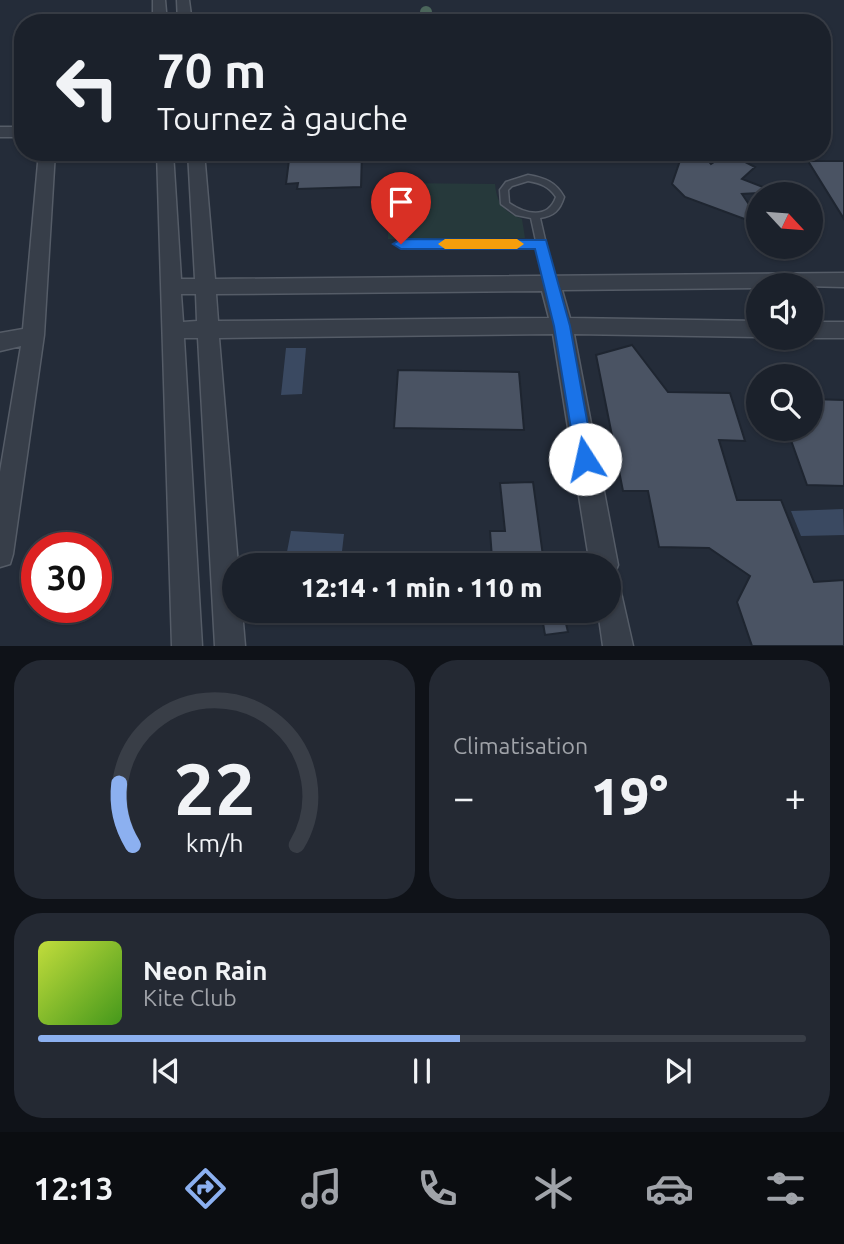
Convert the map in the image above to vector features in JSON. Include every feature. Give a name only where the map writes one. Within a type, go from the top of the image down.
[{"type":"street","points":[[0,554],[33,335],[46,161]]},
{"type":"street","points":[[165,161],[187,646]]},
{"type":"street","points":[[197,161],[230,646]]},
{"type":"street","points":[[171,287],[844,280]]},
{"type":"street","points":[[550,283],[562,326],[602,553]]},
{"type":"street","points":[[173,330],[562,326],[746,329]]},
{"type":"street","points":[[823,330],[844,330]]},
{"type":"street","points":[[0,342],[33,335]]},
{"type":"street","points":[[614,623],[618,646]]},
{"type":"lane","points":[[528,178],[549,184],[556,190],[559,204],[545,215],[535,216],[523,215],[505,204],[502,197],[509,184],[528,178]]},
{"type":"lane","points":[[535,216],[550,283]]},
{"type":"lane","points":[[401,244],[541,244]]},
{"type":"shaded area","points":[[395,183],[495,184],[502,206],[522,219],[525,238],[388,239],[389,191],[395,188]]},
{"type":"water","points":[[286,348],[306,348],[302,394],[281,395]]},
{"type":"water","points":[[843,509],[844,535],[801,536],[791,511]]},
{"type":"water","points":[[291,531],[344,534],[342,553],[287,553]]},
{"type":"building","points":[[289,161],[362,161],[361,187],[297,189],[298,183],[286,184]]},
{"type":"building","points":[[680,161],[708,161],[711,164],[716,161],[743,161],[755,167],[742,179],[750,182],[746,182],[746,194],[742,194],[746,200],[746,220],[685,197],[672,184]]},
{"type":"building","points":[[808,161],[844,161],[844,219],[823,182]]},
{"type":"building","points":[[632,345],[668,392],[730,393],[745,441],[719,440],[737,500],[781,500],[814,582],[844,580],[844,646],[752,646],[737,602],[750,576],[709,548],[659,547],[648,491],[623,491],[596,355]]},
{"type":"building","points":[[398,370],[519,372],[524,430],[394,428]]},
{"type":"building","points":[[823,399],[844,400],[844,486],[807,485],[791,441],[823,441]]},
{"type":"building","points":[[533,482],[543,553],[492,553],[490,531],[505,531],[500,483]]},
{"type":"building","points":[[543,623],[566,623],[568,632],[545,635]]},
{"type":"slow traffic","points":[[445,244],[517,244]]},
{"type":"route","points":[[401,244],[541,244],[562,326],[585,459]]}]
